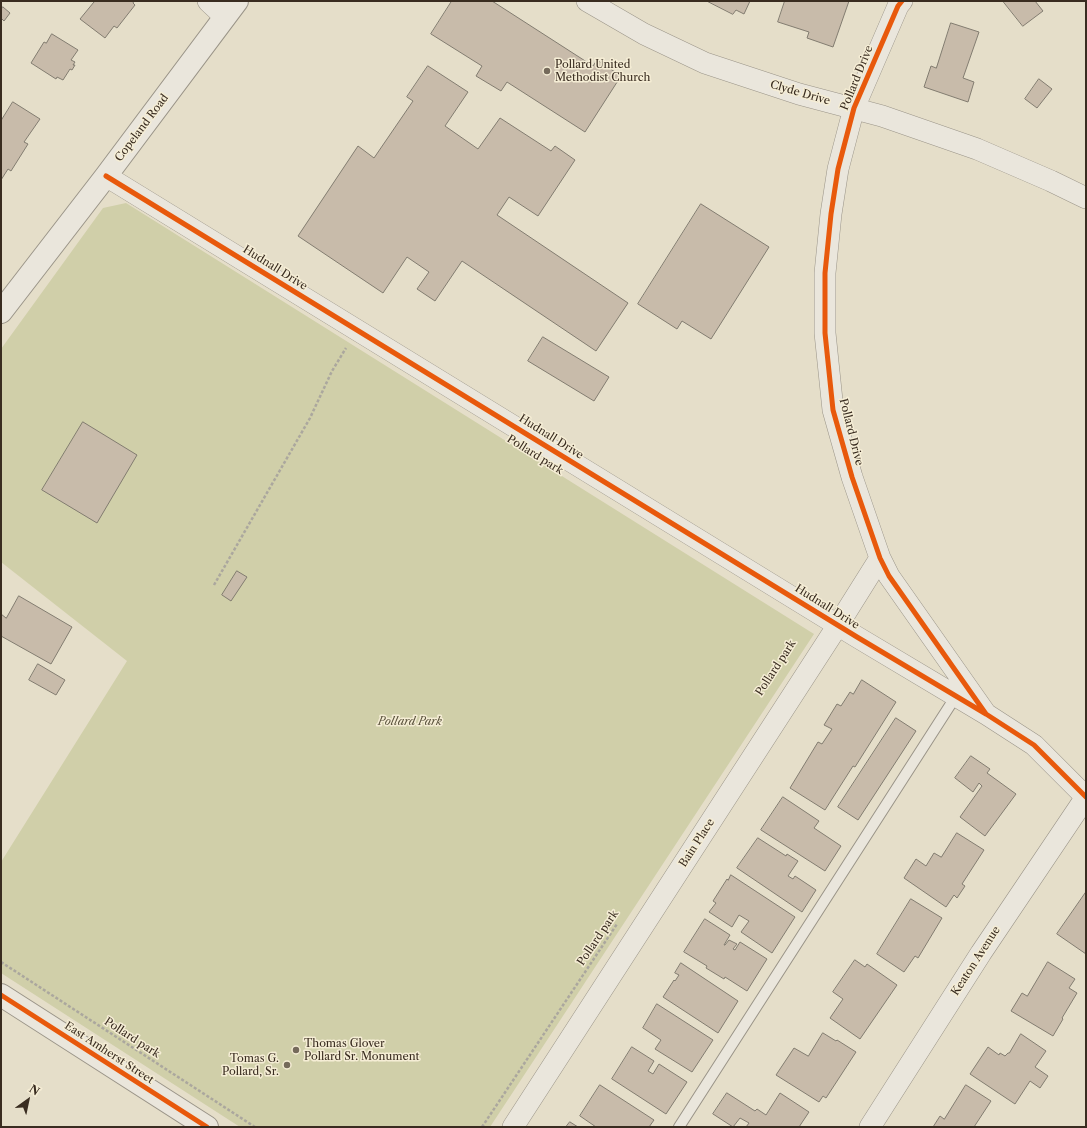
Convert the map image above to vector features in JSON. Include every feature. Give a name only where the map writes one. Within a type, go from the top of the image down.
[{"type":"street","points":[[208,1],[231,9]]},
{"type":"street","name":"Clyde Drive","points":[[587,1],[644,34],[705,63],[799,94],[882,116],[977,149],[1086,198]]},
{"type":"street","name":"Pollard Drive","points":[[902,1],[895,13],[854,108],[838,169],[831,214],[825,273],[825,333],[833,410],[852,476],[880,558],[889,576],[986,714],[1034,745],[1086,797]]},
{"type":"street","name":"Copeland Road","points":[[1,312],[106,176],[231,9]]},
{"type":"street","name":"Hudnall Drive","points":[[106,176],[838,625],[986,714]]},
{"type":"street","name":"Bain Place","points":[[513,1127],[880,558]]},
{"type":"street","name":"Keaton Avenue","points":[[870,1127],[981,953],[1086,797]]},
{"type":"street","name":"East Amherst Street","points":[[1,995],[207,1127]]},
{"type":"lane","points":[[679,1127],[956,696]]},
{"type":"path","points":[[214,585],[310,418],[332,371],[347,347]]},
{"type":"green space","name":"Pollard Park","points":[[126,203],[814,634],[490,1127],[240,1127],[1,973],[1,862],[127,661],[1,562],[1,349],[103,208]]},
{"type":"building","points":[[93,1],[134,1],[133,3],[135,5],[117,28],[114,26],[105,38],[80,19],[94,2]]},
{"type":"building","name":"Pollard United Methodist Church","points":[[452,1],[492,1],[593,66],[597,60],[621,76],[585,132],[507,82],[501,91],[476,76],[482,66],[431,34]]},
{"type":"building","points":[[707,1],[750,1],[744,14],[736,10],[733,14]]},
{"type":"building","points":[[785,1],[849,1],[833,47],[807,38],[809,32],[778,22]]},
{"type":"building","points":[[1003,1],[1035,1],[1043,11],[1023,26]]},
{"type":"building","points":[[3,7],[10,13],[4,21],[1,18],[1,10]]},
{"type":"building","points":[[951,23],[979,32],[963,78],[974,82],[968,102],[924,87],[931,66],[936,68]]},
{"type":"building","points":[[52,34],[78,50],[71,60],[75,62],[73,65],[75,65],[72,70],[70,69],[63,80],[57,77],[56,79],[31,63],[44,42],[46,43]]},
{"type":"building","points":[[428,66],[468,92],[445,126],[478,149],[500,118],[551,151],[555,146],[575,160],[538,216],[509,197],[497,215],[628,303],[596,351],[462,261],[435,301],[417,289],[429,272],[407,257],[383,293],[298,236],[358,146],[374,158],[413,101],[407,97]]},
{"type":"building","points":[[1039,79],[1052,89],[1037,108],[1025,99]]},
{"type":"building","points":[[13,102],[40,119],[24,142],[28,144],[11,171],[8,169],[1,180],[1,121]]},
{"type":"building","points":[[701,204],[769,247],[711,339],[682,321],[677,329],[638,304]]},
{"type":"building","points":[[543,337],[609,377],[594,401],[528,361]]},
{"type":"building","points":[[83,422],[137,455],[97,523],[42,490]]},
{"type":"building","points":[[237,571],[247,577],[231,601],[222,595]]},
{"type":"building","points":[[19,596],[72,627],[51,664],[1,636],[1,614],[6,618]]},
{"type":"building","points":[[38,664],[65,680],[56,695],[29,680]]},
{"type":"building","points":[[862,680],[896,702],[855,767],[853,766],[825,810],[790,788],[818,742],[822,744],[832,729],[824,725],[837,704],[841,706],[850,692],[853,694]]},
{"type":"building","points":[[896,718],[916,731],[858,820],[838,807]]},
{"type":"building","points":[[971,756],[990,769],[987,773],[1016,794],[985,836],[960,817],[982,786],[979,783],[973,792],[955,778]]},
{"type":"building","points":[[783,797],[819,821],[814,828],[841,846],[825,871],[761,830]]},
{"type":"building","points":[[957,833],[984,850],[962,884],[965,886],[957,898],[954,895],[946,907],[904,878],[916,859],[926,866],[934,853],[941,857]]},
{"type":"building","points":[[758,838],[786,856],[787,854],[798,861],[788,876],[793,879],[795,876],[816,890],[802,912],[737,868]]},
{"type":"building","points":[[731,875],[795,917],[772,953],[741,932],[749,921],[739,915],[732,927],[709,912],[716,903],[713,901]]},
{"type":"building","points":[[1086,892],[1086,954],[1057,934]]},
{"type":"building","points":[[911,899],[942,918],[918,958],[915,956],[904,972],[877,954]]},
{"type":"building","points":[[705,919],[730,935],[724,945],[729,940],[737,944],[733,949],[735,950],[740,942],[767,959],[747,991],[725,977],[724,979],[706,968],[707,966],[684,952]]},
{"type":"building","points":[[855,960],[865,967],[867,964],[897,985],[860,1039],[830,1018],[843,999],[833,992]]},
{"type":"building","points":[[1048,962],[1075,979],[1069,988],[1077,993],[1053,1036],[1011,1011],[1022,993],[1027,996]]},
{"type":"building","points":[[681,963],[738,1001],[718,1033],[663,997],[679,975],[675,973]]},
{"type":"building","points":[[657,1004],[713,1040],[692,1072],[655,1049],[661,1040],[643,1028]]},
{"type":"building","points":[[823,1033],[856,1052],[826,1098],[823,1096],[819,1102],[776,1075],[794,1048],[808,1056]]},
{"type":"building","points":[[1021,1034],[1046,1051],[1035,1067],[1048,1076],[1040,1088],[1030,1081],[1015,1104],[970,1074],[988,1047],[999,1055],[1000,1053],[1005,1056],[1009,1053]]},
{"type":"building","points":[[632,1047],[654,1061],[648,1071],[653,1074],[659,1064],[687,1082],[666,1114],[612,1079]]},
{"type":"building","points":[[600,1085],[654,1120],[649,1127],[596,1127],[580,1116]]},
{"type":"building","points":[[966,1085],[991,1101],[974,1127],[933,1127],[940,1116],[944,1119]]},
{"type":"building","points":[[727,1093],[755,1111],[757,1109],[766,1115],[780,1093],[809,1112],[799,1127],[746,1127],[749,1123],[740,1118],[733,1127],[713,1114]]},
{"type":"building","points":[[570,1122],[578,1127],[566,1127]]},
{"type":"cycle path","points":[[902,1],[898,6],[854,108],[838,169],[831,214],[825,273],[825,333],[833,410],[852,477],[880,558],[889,576],[986,714],[1034,745],[1086,797]]},
{"type":"cycle path","name":"Pollard park","points":[[106,176],[857,637],[986,714]]},
{"type":"cycle path","points":[[1,995],[207,1127]]},
{"type":"place","name":"Pollard United Methodist Church","points":[[547,71]]},
{"type":"place","name":"Thomas Glover Pollard Sr. Monument","points":[[296,1050]]},
{"type":"place","name":"Tomas G. Pollard, Sr.","points":[[287,1065]]}]
